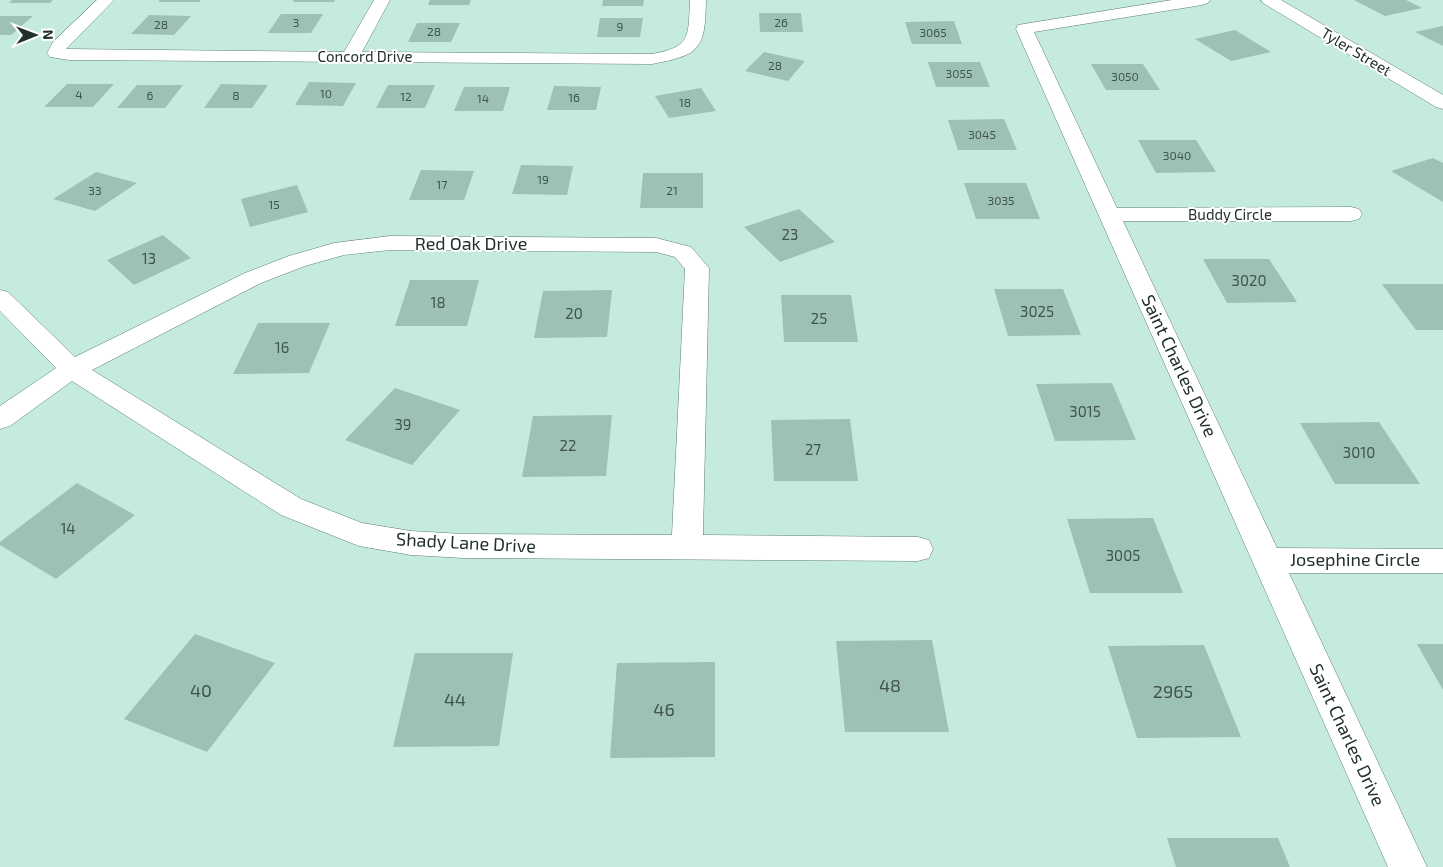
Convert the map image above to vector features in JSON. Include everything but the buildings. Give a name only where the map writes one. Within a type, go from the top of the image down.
[{"type":"street","name":"Concord Drive","points":[[106,0],[59,46],[56,53],[69,55],[652,59],[674,56],[691,47],[696,36],[698,0]]},
{"type":"street","points":[[350,57],[382,0]]},
{"type":"street","name":"Saint Charles Drive","points":[[1202,0],[1024,29],[1408,867]]},
{"type":"street","name":"Tyler Street","points":[[1269,0],[1443,103]]},
{"type":"street","name":"Buddy Circle","points":[[1109,215],[1351,214]]},
{"type":"street","name":"Red Oak Drive","points":[[0,420],[72,369],[253,278],[297,261],[342,248],[390,243],[656,245],[683,252],[697,268],[687,547]]},
{"type":"street","name":"Shady Lane Drive","points":[[0,297],[72,369],[291,507],[359,534],[411,543],[463,546],[918,549]]},
{"type":"street","name":"Josephine Circle","points":[[1267,560],[1443,561]]}]
